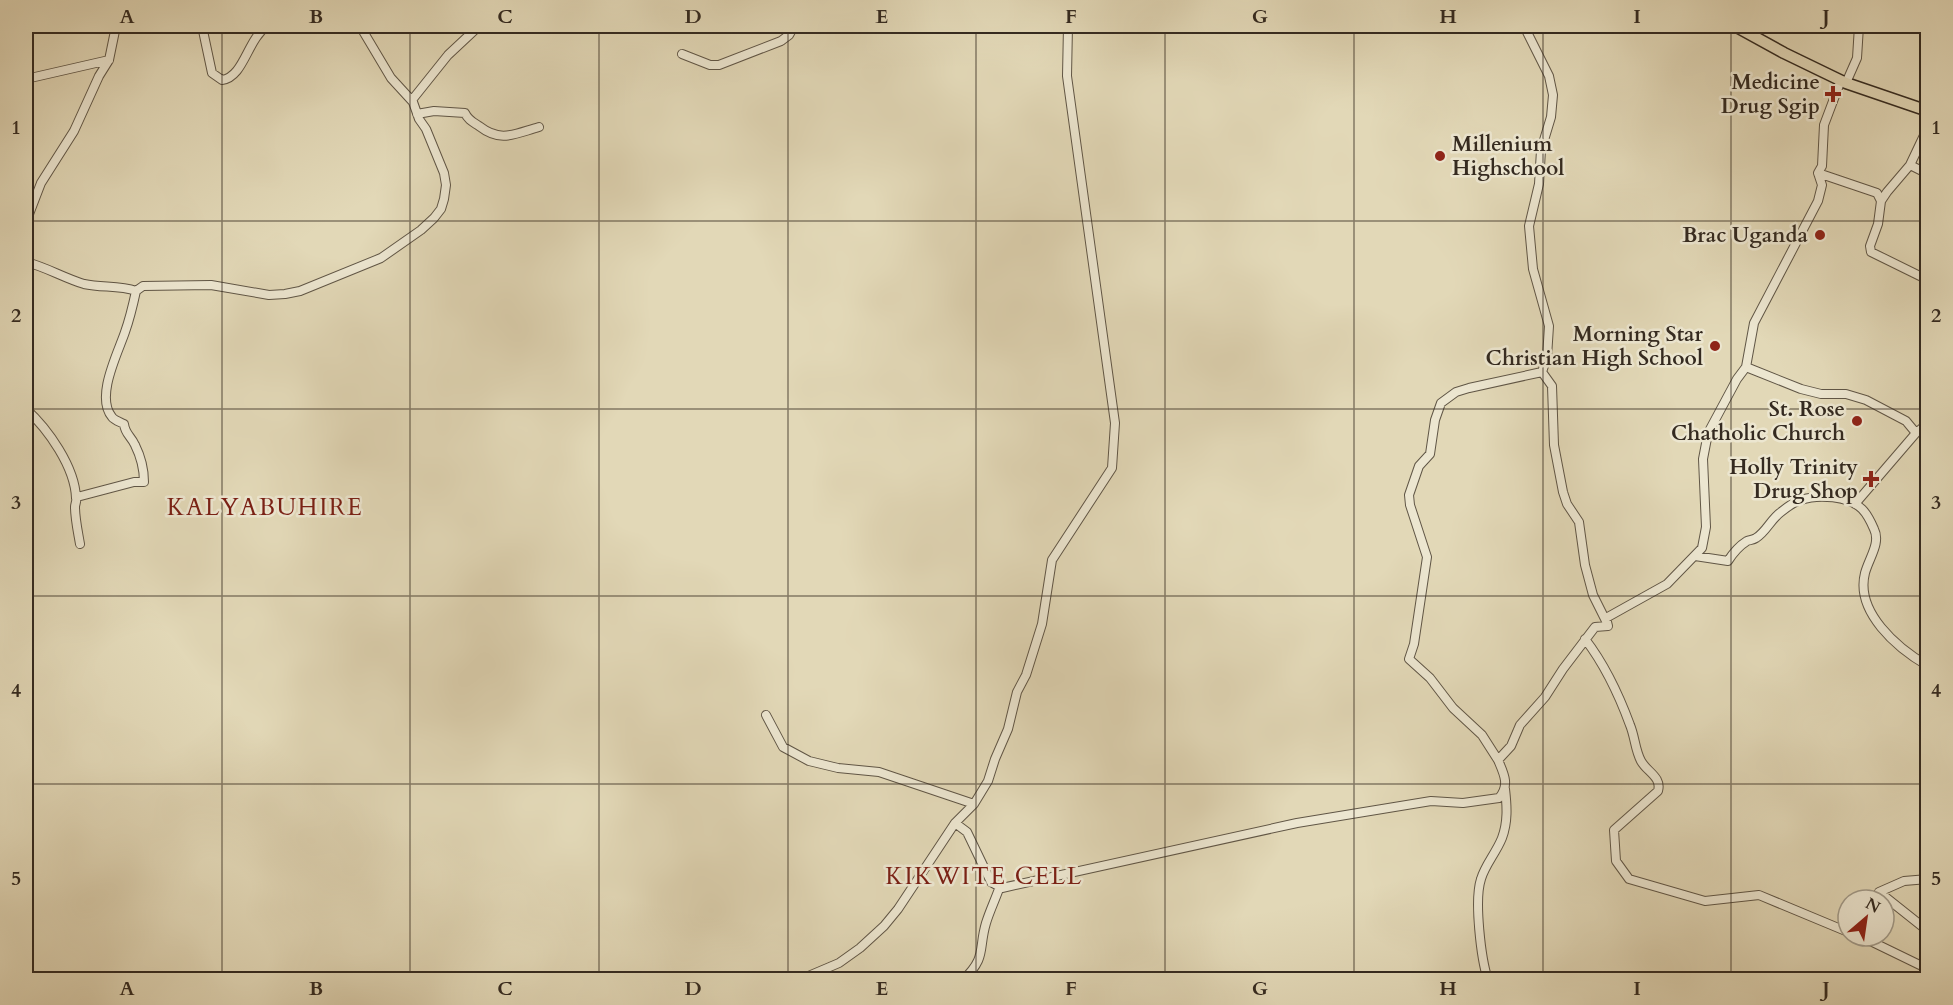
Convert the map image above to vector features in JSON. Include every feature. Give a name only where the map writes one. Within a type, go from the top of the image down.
[{"type":"main road","points":[[1735,26],[1784,53],[1843,81],[1928,111]]},
{"type":"street","points":[[26,222],[41,183],[74,131],[99,76],[109,60],[116,26]]},
{"type":"street","points":[[202,26],[212,73],[222,80],[235,75],[259,31],[267,26]]},
{"type":"street","points":[[76,497],[134,482],[144,482],[143,468],[134,442],[125,432],[124,424],[113,419],[107,407],[106,393],[136,291],[143,286],[212,285],[269,295],[285,294],[325,282],[381,258],[421,230],[441,209],[446,185],[444,173],[426,129],[412,100],[391,78],[360,26]]},
{"type":"street","points":[[412,100],[448,55],[479,26]]},
{"type":"street","points":[[682,54],[710,65],[719,65],[782,41],[794,26]]},
{"type":"street","points":[[800,980],[838,963],[879,932],[898,909],[955,823],[974,804],[988,781],[1008,729],[1017,692],[1026,675],[1042,624],[1052,560],[1112,468],[1115,423],[1067,76],[1068,26]]},
{"type":"street","points":[[1524,26],[1545,67],[1552,84],[1553,95],[1551,117],[1540,157],[1539,184],[1529,226],[1533,269],[1549,326],[1547,357],[1542,372]]},
{"type":"street","points":[[1608,626],[1606,618],[1667,584],[1702,548],[1706,527],[1702,474],[1704,445],[1712,423],[1746,367],[1754,323],[1818,201],[1822,184],[1818,173],[1822,166],[1824,125],[1843,81],[1857,58],[1859,26]]},
{"type":"street","points":[[26,79],[109,60]]},
{"type":"street","points":[[417,114],[434,111],[465,113],[467,118],[486,132],[500,137],[539,127]]},
{"type":"street","points":[[1928,127],[1910,165],[1881,201],[1878,224],[1870,246],[1871,252],[1928,280]]},
{"type":"street","points":[[1910,165],[1928,174]]},
{"type":"street","points":[[1818,173],[1877,193],[1881,201]]},
{"type":"street","points":[[26,262],[82,283],[104,287],[123,286],[136,291]]},
{"type":"street","points":[[1746,367],[1813,392],[1846,394],[1866,400],[1906,420],[1916,433]]},
{"type":"street","points":[[1542,372],[1552,386],[1554,445],[1563,492],[1580,527],[1585,565],[1593,595],[1608,626]]},
{"type":"street","points":[[1488,980],[1484,967],[1478,906],[1480,880],[1502,838],[1508,809],[1505,775],[1482,735],[1453,708],[1430,678],[1409,658],[1416,633],[1427,557],[1409,495],[1419,466],[1430,454],[1435,420],[1441,403],[1456,392],[1469,388],[1542,372]]},
{"type":"street","points":[[26,410],[57,447],[70,473],[76,497],[75,508],[80,544]]},
{"type":"street","points":[[1855,504],[1916,433],[1928,423]]},
{"type":"street","points":[[1695,556],[1728,561],[1734,552],[1746,542],[1756,538],[1778,513],[1801,500],[1826,497],[1855,504],[1865,512],[1876,536],[1876,543],[1864,581],[1869,608],[1897,645],[1928,666]]},
{"type":"street","points":[[1498,760],[1511,746],[1520,725],[1545,697],[1585,639],[1595,627],[1608,626]]},
{"type":"street","points":[[1585,639],[1596,653],[1616,691],[1631,727],[1636,750],[1642,763],[1655,776],[1659,786],[1658,791],[1614,830],[1616,861],[1629,879],[1705,901],[1759,894],[1836,927]]},
{"type":"street","points":[[766,715],[783,747],[809,761],[838,768],[879,772],[974,804]]},
{"type":"street","points":[[955,823],[967,832],[991,882],[1002,888],[1297,823],[1431,801],[1480,802],[1499,798],[1505,788]]},
{"type":"street","points":[[1928,879],[1904,881],[1879,892],[1928,931]]},
{"type":"street","points":[[963,980],[981,956],[986,923],[1000,886]]},
{"type":"street","points":[[1885,948],[1928,969]]},
{"type":"place","name":"Medicine Drug Sgip","points":[[1833,94]]},
{"type":"place","name":"Millenium Highschool","points":[[1440,156]]},
{"type":"place","name":"Brac Uganda","points":[[1820,235]]},
{"type":"place","name":"Morning Star Christian High School","points":[[1715,346]]},
{"type":"place","name":"St. Rose Chatholic Church","points":[[1857,421]]},
{"type":"place","name":"Holly Trinity Drug Shop","points":[[1871,479]]},
{"type":"district","name":"KALYABUHIRE","points":[[265,507]]},
{"type":"district","name":"KIKWITE CELL","points":[[984,876]]}]
